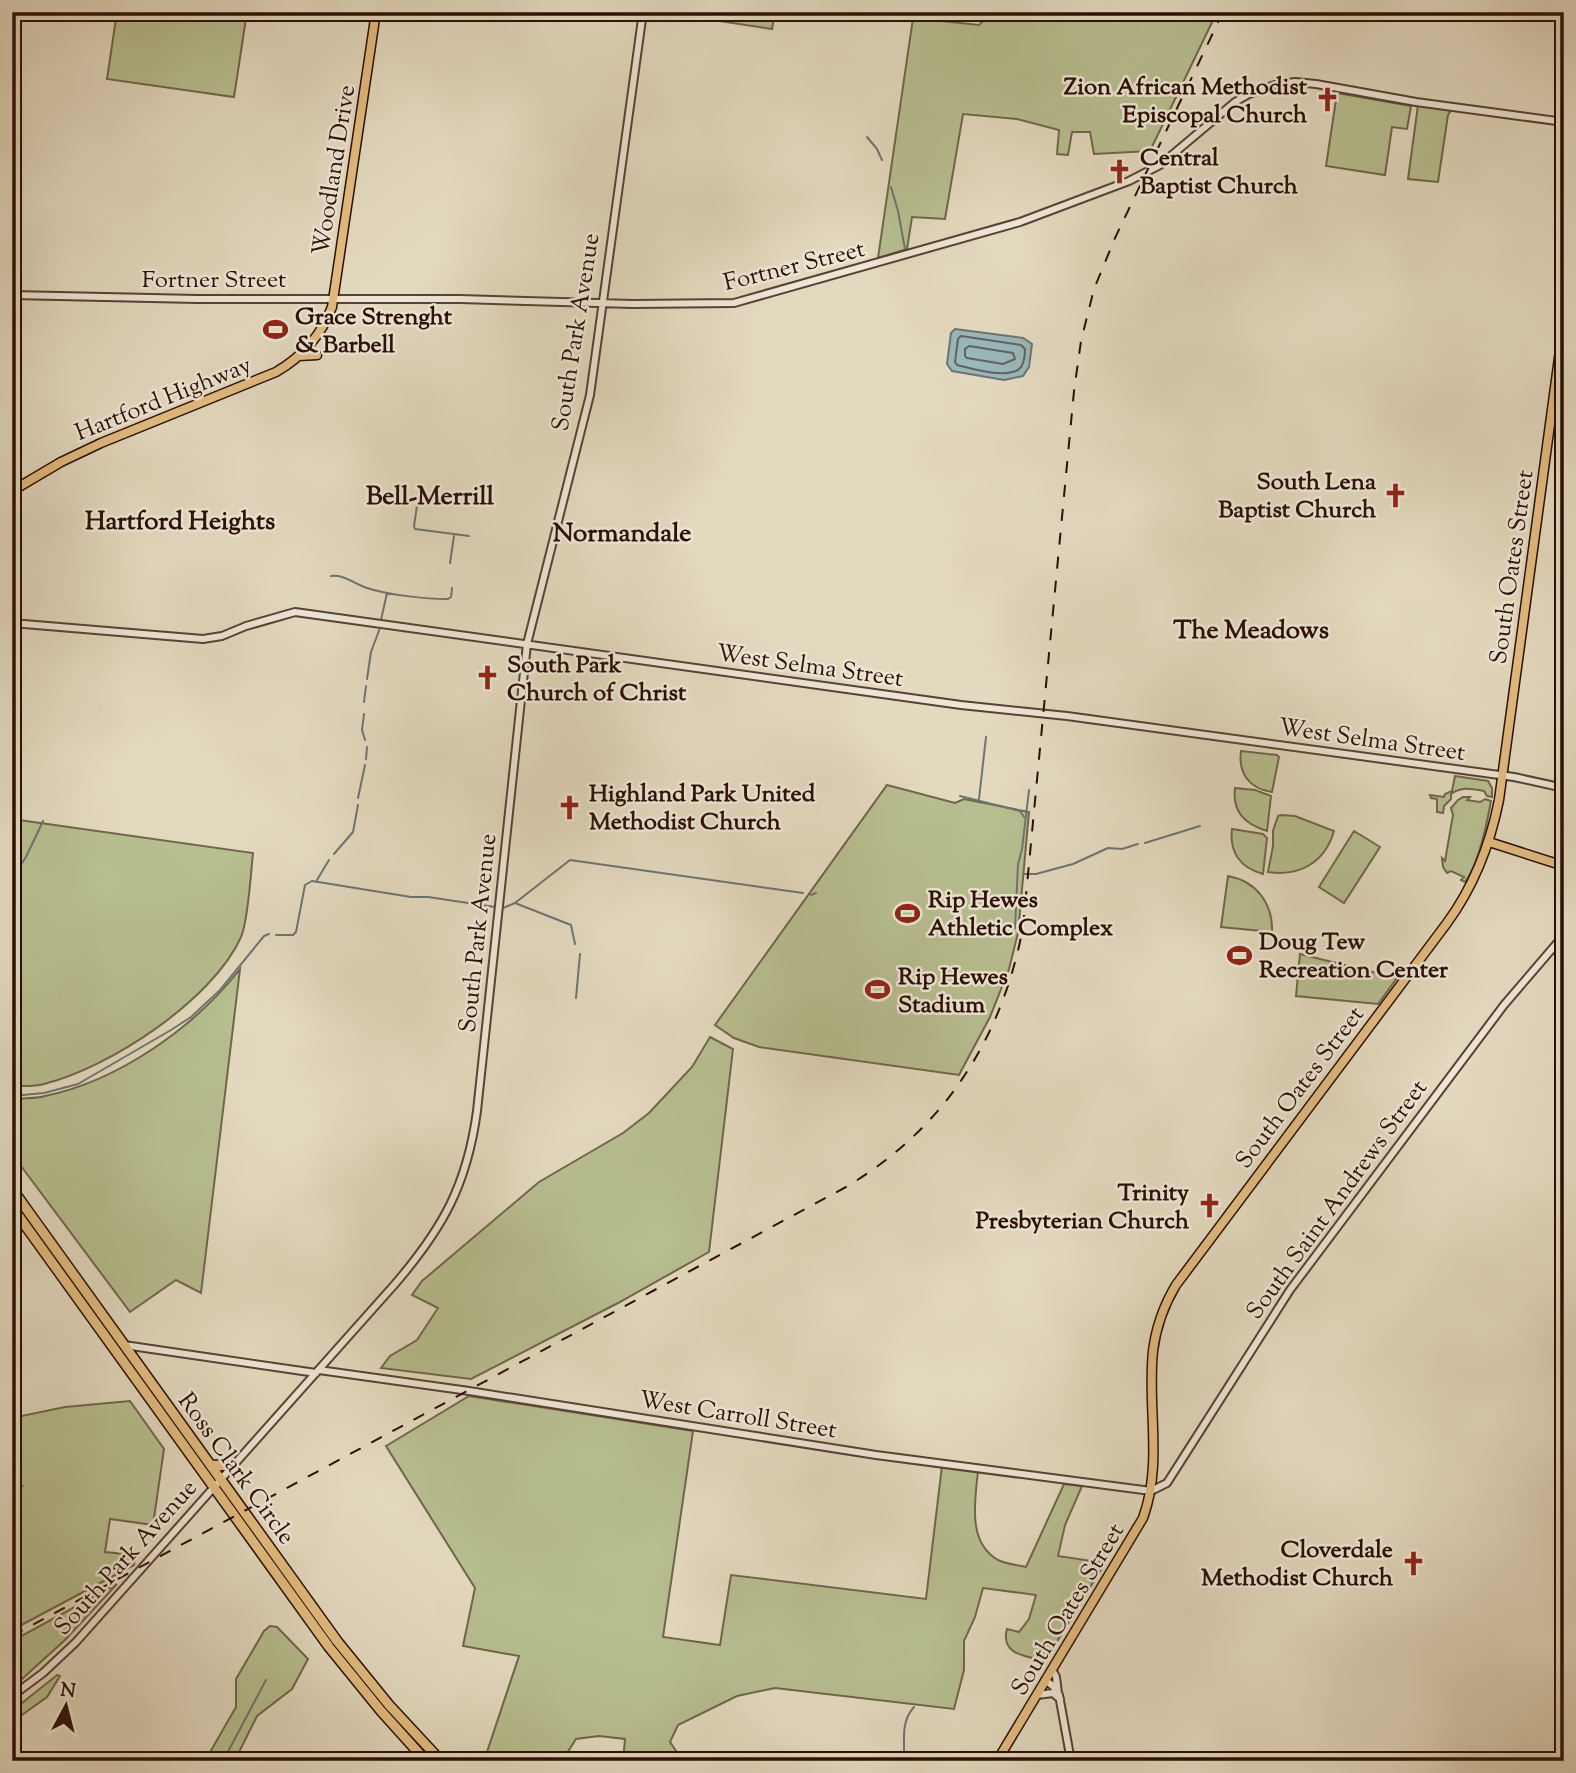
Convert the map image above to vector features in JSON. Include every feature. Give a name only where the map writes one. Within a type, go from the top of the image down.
[{"type":"highway","name":"Ross Clark Circle","points":[[14,1195],[155,1387],[214,1487],[352,1668],[441,1761]]},
{"type":"highway","name":"Ross Clark Circle","points":[[12,1206],[146,1393],[211,1465],[381,1712],[426,1761]]},
{"type":"highway","points":[[136,1360],[141,1349]]},
{"type":"highway","points":[[146,1393],[155,1387]]},
{"type":"highway","points":[[211,1465],[233,1466]]},
{"type":"highway","points":[[381,1712],[389,1704]]},
{"type":"main road","name":"Woodland Drive","points":[[321,331],[333,299],[376,12]]},
{"type":"main road","name":"South Oates Street","points":[[997,1761],[1139,1527],[1151,1491],[1154,1467],[1153,1351],[1158,1323],[1171,1293],[1189,1264],[1457,911],[1478,871],[1489,842],[1502,777],[1564,321]]},
{"type":"main road","name":"Hartford Highway","points":[[12,491],[101,443],[264,378],[299,356],[321,331]]},
{"type":"main road","points":[[299,356],[317,355]]},
{"type":"main road","points":[[1489,842],[1563,866]]},
{"type":"street","name":"South Park Avenue","points":[[12,1696],[70,1647],[428,1245],[450,1206],[466,1165],[477,1111],[527,644],[590,395],[643,12]]},
{"type":"street","name":"Fortner Street","points":[[12,295],[734,303],[1020,222],[1104,191],[1151,170],[1235,102],[1250,93],[1275,85],[1295,82],[1331,86],[1436,105],[1564,121]]},
{"type":"street","name":"West Selma Street","points":[[12,623],[203,639],[222,636],[295,612],[961,705],[1067,716],[1514,777],[1564,788]]},
{"type":"street","name":"South Saint Andrews Street","points":[[1151,1491],[1167,1483],[1296,1281],[1504,1005],[1564,935]]},
{"type":"street","name":"West Carroll Street","points":[[110,1342],[141,1349],[455,1389],[876,1455],[1151,1491]]},
{"type":"street","points":[[1052,1669],[1056,1677],[1071,1761]]},
{"type":"street","points":[[1045,1680],[1054,1686],[1059,1697]]},
{"type":"street","points":[[1037,1695],[1049,1693],[1059,1697]]},
{"type":"green space","points":[[117,12],[247,12],[234,97],[107,79]]},
{"type":"green space","points":[[713,12],[775,12],[772,29],[712,20]]},
{"type":"green space","points":[[992,12],[1217,12],[1150,151],[1094,154],[1090,132],[1072,132],[1068,155],[1057,154],[1059,130],[1017,119],[963,114],[945,219],[912,217],[907,249],[878,258],[913,18],[979,25]]},
{"type":"green space","points":[[1337,93],[1411,106],[1407,129],[1392,127],[1385,175],[1326,166]]},
{"type":"green space","points":[[1418,105],[1452,109],[1448,115],[1438,182],[1408,179]]},
{"type":"green space","points":[[1241,751],[1279,757],[1272,792],[1257,788],[1247,779],[1241,767]]},
{"type":"green space","points":[[1455,776],[1488,781],[1492,788],[1492,797],[1487,796],[1484,791],[1459,790],[1451,794],[1443,813],[1437,812],[1437,799],[1431,798],[1430,795],[1444,797],[1452,791]]},
{"type":"green space","name":"Rip Hewes Athletic Complex","points":[[887,785],[955,803],[964,799],[1029,812],[1018,933],[1009,969],[990,1017],[959,1075],[759,1047],[734,1038],[715,1025]]},
{"type":"green space","points":[[1235,788],[1255,790],[1271,796],[1267,831],[1252,825],[1242,816],[1236,804]]},
{"type":"green space","points":[[1463,797],[1480,802],[1485,799],[1491,801],[1478,855],[1465,882],[1461,880],[1464,877],[1451,871],[1447,873],[1442,858],[1445,861],[1453,815],[1451,808]]},
{"type":"green space","points":[[1278,816],[1295,816],[1334,831],[1324,851],[1310,865],[1291,872],[1268,872],[1273,831]]},
{"type":"green space","points":[[12,819],[253,853],[241,937],[227,961],[208,984],[184,1007],[128,1047],[70,1076],[32,1086],[12,1086]]},
{"type":"green space","points":[[1232,829],[1263,834],[1267,838],[1263,874],[1248,868],[1238,858],[1232,845]]},
{"type":"green space","points":[[1354,831],[1380,847],[1344,903],[1319,887]]},
{"type":"green space","points":[[1228,876],[1247,883],[1261,895],[1272,921],[1272,932],[1221,927]]},
{"type":"green space","points":[[1300,954],[1397,978],[1378,1004],[1296,996]]},
{"type":"green space","points":[[240,969],[201,1293],[176,1280],[130,1312],[12,1154],[12,1099],[41,1097],[72,1089],[127,1065],[153,1049],[200,1012]]},
{"type":"green space","points":[[710,1037],[733,1049],[709,1252],[618,1303],[471,1379],[381,1368],[390,1356],[417,1340],[438,1308],[412,1295],[422,1281],[539,1182],[623,1133],[649,1113],[692,1067]]},
{"type":"green space","points":[[469,1396],[693,1431],[663,1637],[720,1645],[731,1575],[926,1599],[942,1466],[978,1471],[975,1520],[981,1543],[998,1560],[1026,1567],[1064,1484],[1082,1486],[1065,1525],[1058,1556],[1105,1563],[1045,1661],[1016,1653],[1007,1644],[1006,1638],[1007,1629],[1019,1632],[1029,1619],[1036,1595],[983,1588],[975,1617],[964,1641],[964,1670],[954,1709],[775,1688],[737,1696],[678,1725],[670,1742],[683,1761],[623,1761],[625,1739],[599,1736],[576,1739],[562,1761],[484,1761],[519,1656],[463,1646],[475,1588],[386,1446]]},
{"type":"green space","points":[[130,1401],[164,1449],[153,1525],[110,1519],[105,1552],[135,1555],[134,1565],[12,1630],[12,1418],[65,1407]]},
{"type":"green space","points":[[117,1584],[65,1640],[12,1688],[12,1641]]},
{"type":"green space","points":[[270,1626],[277,1627],[308,1659],[292,1689],[257,1716],[237,1761],[205,1761],[236,1707],[236,1679],[264,1631]]},
{"type":"green space","points":[[57,1675],[60,1676],[47,1697],[22,1715],[12,1727],[12,1711]]},
{"type":"water","points":[[955,329],[1023,338],[1032,344],[1029,367],[1023,376],[1004,380],[952,371],[947,364],[951,333]]},
{"type":"waterway","points":[[875,12],[904,19]]},
{"type":"waterway","points":[[914,20],[976,12]]},
{"type":"waterway","points":[[867,137],[882,160]]},
{"type":"waterway","points":[[891,187],[905,249]]},
{"type":"waterway","points":[[418,499],[415,529],[469,536]]},
{"type":"waterway","points":[[450,563],[454,536]]},
{"type":"waterway","points":[[331,576],[396,595],[448,599],[451,597],[452,588]]},
{"type":"waterway","points":[[381,620],[387,593]]},
{"type":"waterway","points":[[367,679],[371,652],[380,628]]},
{"type":"waterway","points":[[364,702],[366,686]]},
{"type":"waterway","points":[[364,714],[362,730],[365,740]]},
{"type":"waterway","points":[[979,799],[986,737]]},
{"type":"waterway","points":[[366,759],[367,747]]},
{"type":"waterway","points":[[358,798],[365,765]]},
{"type":"waterway","points":[[1015,928],[1018,864],[1029,790]]},
{"type":"waterway","points":[[960,796],[1020,811],[1024,817]]},
{"type":"waterway","points":[[334,854],[353,832],[358,805]]},
{"type":"waterway","points":[[12,878],[26,857],[43,821]]},
{"type":"waterway","points":[[1145,843],[1200,826]]},
{"type":"waterway","points":[[1024,874],[1036,874],[1073,864],[1108,848],[1122,849],[1138,844]]},
{"type":"waterway","points":[[317,880],[329,860]]},
{"type":"waterway","points":[[503,908],[515,903],[570,860],[803,893]]},
{"type":"waterway","points":[[276,935],[293,935],[296,932],[305,885],[312,881],[495,907]]},
{"type":"waterway","points":[[811,895],[816,893]]},
{"type":"waterway","points":[[515,903],[571,925],[575,944]]},
{"type":"waterway","points":[[12,1096],[44,1093],[78,1084],[171,1030],[191,1017],[220,990],[264,936],[269,934]]},
{"type":"waterway","points":[[576,998],[580,954]]},
{"type":"waterway","points":[[12,1485],[23,1486]]},
{"type":"waterway","points":[[223,1761],[266,1680]]},
{"type":"waterway","points":[[12,1710],[19,1697]]},
{"type":"waterway","points":[[904,1761],[905,1726],[914,1707]]},
{"type":"waterway","points":[[665,1761],[678,1761]]},
{"type":"railway","points":[[12,1636],[846,1187],[881,1164],[912,1138],[940,1109],[984,1043],[1000,1007],[1023,927],[1074,391],[1081,341],[1094,289],[1115,238],[1223,12]]},
{"type":"place","name":"Zion African Methodist Episcopal Church","points":[[1327,100]]},
{"type":"place","name":"Central Baptist Church","points":[[1120,171]]},
{"type":"place","name":"Grace Strenght & Barbell","points":[[275,330]]},
{"type":"place","name":"South Lena Baptist Church","points":[[1396,495]]},
{"type":"place","name":"South Park Church of Christ","points":[[487,678]]},
{"type":"place","name":"Highland Park United Methodist Church","points":[[569,807]]},
{"type":"place","name":"Rip Hewes Athletic Complex","points":[[908,913]]},
{"type":"place","name":"Doug Tew Recreation Center","points":[[1239,955]]},
{"type":"place","name":"Rip Hewes Stadium","points":[[878,990]]},
{"type":"place","name":"Trinity Presbyterian Church","points":[[1209,1206]]},
{"type":"place","name":"Cloverdale Methodist Church","points":[[1413,1563]]},
{"type":"district","name":"Bell-Merrill","points":[[430,495]]},
{"type":"district","name":"Hartford Heights","points":[[180,520]]},
{"type":"district","name":"Normandale","points":[[622,532]]},
{"type":"district","name":"The Meadows","points":[[1251,629]]}]
